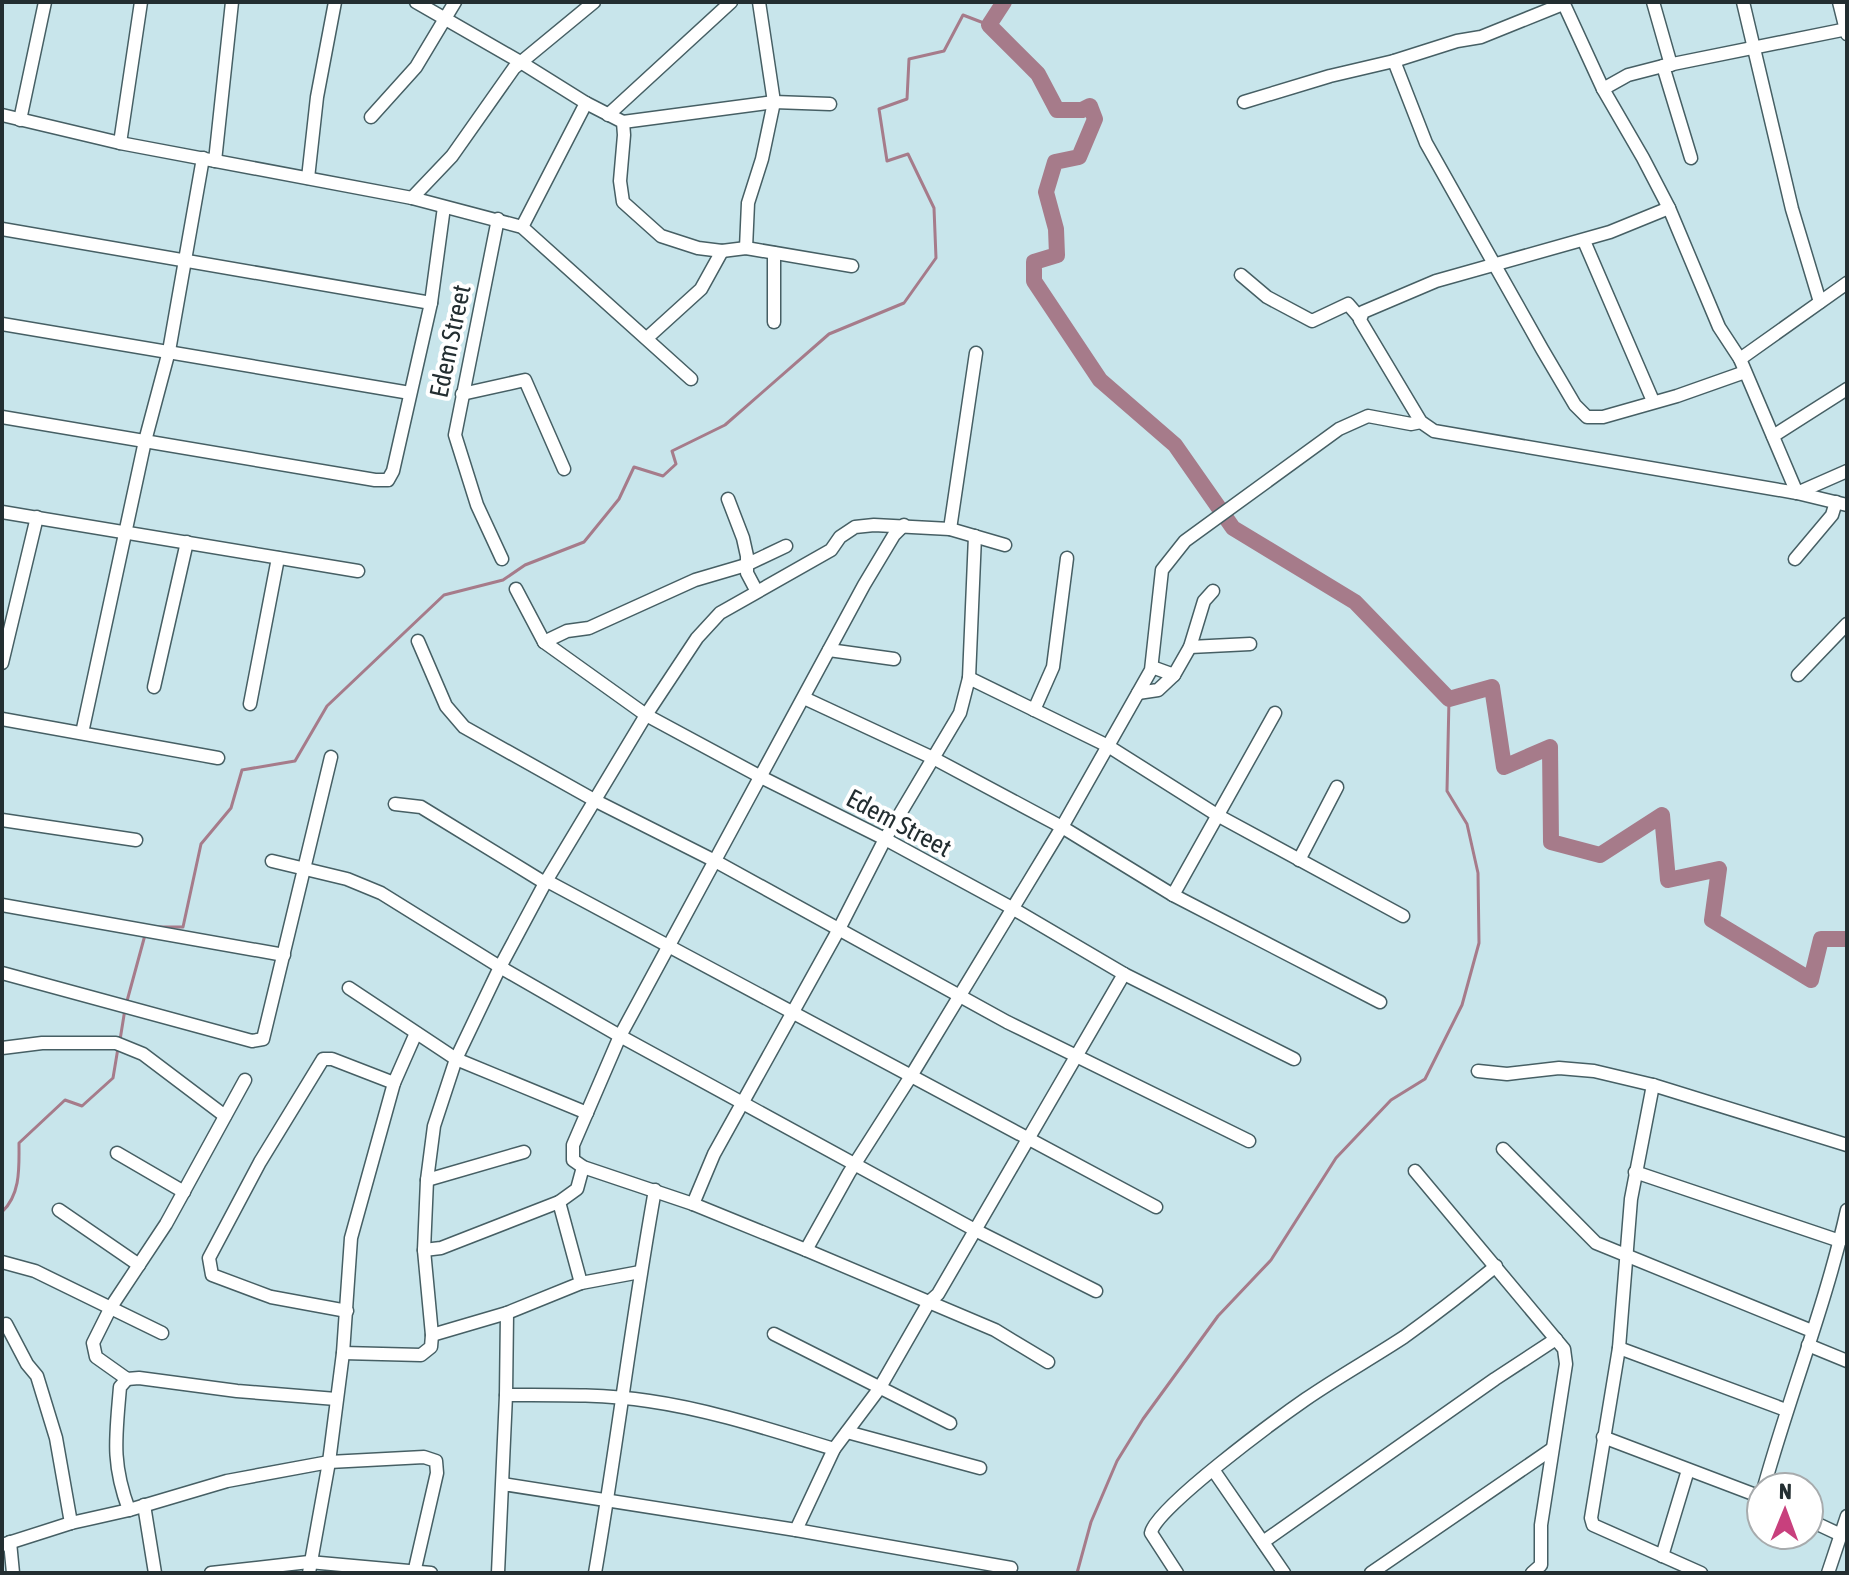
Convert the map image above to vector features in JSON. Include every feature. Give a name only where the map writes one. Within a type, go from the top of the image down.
[{"type":"street","points":[[20,120],[45,2]]},
{"type":"street","points":[[120,143],[141,2]]},
{"type":"street","points":[[82,733],[209,160],[232,2]]},
{"type":"street","points":[[308,178],[317,97],[335,2]]},
{"type":"street","points":[[416,2],[623,122],[648,116],[774,102],[830,104]]},
{"type":"street","points":[[371,117],[416,67],[455,2]]},
{"type":"street","points":[[412,198],[452,156],[509,75],[594,2]]},
{"type":"street","points":[[608,115],[731,2]]},
{"type":"street","points":[[746,248],[748,203],[762,159],[774,102],[759,2]]},
{"type":"street","points":[[1653,2],[1691,158]]},
{"type":"street","points":[[1743,2],[1792,209],[1820,302]]},
{"type":"street","points":[[1603,89],[1628,75],[1846,31],[1839,2]]},
{"type":"street","points":[[1244,102],[1457,41],[1481,37],[1563,3],[1603,89],[1669,208],[1719,327],[1740,359],[1797,493]]},
{"type":"street","points":[[1394,61],[1426,143],[1575,405],[1587,417],[1603,417],[1677,396],[1745,372]]},
{"type":"street","points":[[522,227],[586,103]]},
{"type":"street","points":[[3,120],[20,120],[120,143],[412,198],[522,227],[691,379]]},
{"type":"street","points":[[623,122],[620,181],[623,202],[661,236],[698,248],[722,251],[746,248],[852,266]]},
{"type":"street","points":[[2,417],[388,480],[393,471],[431,303],[444,207]]},
{"type":"street","points":[[1360,318],[1363,312],[1410,291],[1494,263],[1584,241],[1669,208]]},
{"type":"street","name":"Edem Street","points":[[498,219],[455,435],[477,505],[502,559]]},
{"type":"street","points":[[2,229],[431,303]]},
{"type":"street","points":[[1584,241],[1620,331],[1653,401]]},
{"type":"street","points":[[647,338],[701,289],[722,251]]},
{"type":"street","points":[[774,253],[774,322]]},
{"type":"street","points":[[1241,275],[1267,297],[1312,321],[1348,304],[1360,318],[1421,422],[1434,431],[1797,493],[1842,504],[1795,559]]},
{"type":"street","points":[[1740,359],[1847,283]]},
{"type":"street","points":[[2,324],[410,393]]},
{"type":"street","points":[[950,529],[976,353]]},
{"type":"street","points":[[462,394],[525,380],[564,469]]},
{"type":"street","points":[[1773,436],[1847,389]]},
{"type":"street","points":[[806,1250],[855,1163],[1062,827],[1152,667],[1162,570],[1185,541],[1339,429],[1368,416],[1411,424],[1421,422]]},
{"type":"street","points":[[1797,493],[1847,471]]},
{"type":"street","points":[[728,499],[743,538],[746,565],[756,590]]},
{"type":"street","points":[[2,512],[358,571]]},
{"type":"street","points":[[2,663],[37,517]]},
{"type":"street","points":[[904,525],[894,535],[864,585],[620,1036],[573,1145],[573,1160],[583,1167],[693,1204],[929,1302],[1007,1336],[1048,1362]]},
{"type":"street","points":[[343,1353],[421,1355],[431,1347],[424,1250],[427,1180],[434,1126],[456,1059],[500,967],[546,882],[646,715],[697,638],[720,613],[831,550],[840,537],[855,527],[904,525],[950,529],[1005,545]]},
{"type":"street","points":[[693,1204],[714,1154],[839,929],[885,839],[960,713],[969,678],[975,536]]},
{"type":"street","points":[[154,687],[187,542]]},
{"type":"street","points":[[544,642],[557,634],[598,625],[695,580],[746,565],[786,546]]},
{"type":"street","points":[[250,704],[278,558]]},
{"type":"street","points":[[1034,710],[1053,667],[1067,558]]},
{"type":"street","name":"Edem Street","points":[[516,589],[544,642],[646,715],[885,839],[1124,974],[1294,1059]]},
{"type":"street","points":[[1138,693],[1158,690],[1174,675],[1190,647],[1200,609],[1213,591]]},
{"type":"street","points":[[1798,675],[1847,624]]},
{"type":"street","points":[[418,641],[446,706],[464,727],[958,995],[1249,1141]]},
{"type":"street","points":[[1190,647],[1250,644]]},
{"type":"street","points":[[829,650],[894,659]]},
{"type":"street","points":[[1152,667],[1174,675]]},
{"type":"street","points":[[969,678],[1108,746],[1217,815],[1403,916]]},
{"type":"street","points":[[804,698],[933,758],[1062,827],[1173,895],[1380,1002]]},
{"type":"street","points":[[1173,895],[1275,713]]},
{"type":"street","points":[[2,719],[218,758]]},
{"type":"street","points":[[2,973],[258,1041],[266,1035],[331,757]]},
{"type":"street","points":[[1299,860],[1337,787]]},
{"type":"street","points":[[395,804],[421,807],[546,882],[1030,1137],[1156,1207]]},
{"type":"street","points":[[2,820],[136,840]]},
{"type":"street","points":[[272,861],[347,879],[381,893],[500,967],[620,1036],[975,1230],[1096,1291]]},
{"type":"street","points":[[2,905],[284,955]]},
{"type":"street","points":[[796,1530],[834,1449],[879,1389],[929,1302],[938,1294],[1124,974]]},
{"type":"street","points":[[349,988],[456,1059],[587,1113]]},
{"type":"street","points":[[309,1567],[329,1462],[343,1353],[351,1238],[394,1083],[416,1033]]},
{"type":"street","points":[[2,1048],[42,1043],[116,1043],[143,1054],[225,1116]]},
{"type":"street","points":[[347,1311],[271,1297],[212,1275],[209,1258],[260,1162],[323,1059],[332,1059],[394,1083]]},
{"type":"street","points":[[1478,1071],[1507,1074],[1559,1068],[1594,1071],[1653,1085],[1847,1145]]},
{"type":"street","points":[[245,1080],[166,1224],[111,1307],[93,1343],[93,1350],[96,1357],[127,1379],[336,1399]]},
{"type":"street","points":[[1653,1085],[1635,1172],[1619,1348],[1591,1518],[1593,1525],[1701,1573]]},
{"type":"street","points":[[1503,1149],[1596,1243],[1812,1331]]},
{"type":"street","points":[[427,1180],[524,1152]]},
{"type":"street","points":[[117,1153],[184,1192]]},
{"type":"street","points":[[424,1250],[441,1248],[559,1202],[577,1189],[583,1167]]},
{"type":"street","points":[[1415,1171],[1564,1349],[1566,1357],[1541,1525],[1541,1565],[1532,1573]]},
{"type":"street","points":[[1635,1172],[1840,1241]]},
{"type":"street","points":[[595,1573],[655,1190]]},
{"type":"street","points":[[559,1202],[581,1283]]},
{"type":"street","points":[[59,1210],[139,1265]]},
{"type":"street","points":[[1769,1471],[1812,1331],[1842,1261],[1840,1241],[1847,1210]]},
{"type":"street","points":[[2,1262],[35,1271],[162,1333]]},
{"type":"street","points":[[1177,1573],[1152,1537],[1151,1528],[1176,1500],[1306,1399],[1452,1303],[1496,1266]]},
{"type":"street","points":[[432,1335],[507,1313],[581,1283],[640,1272]]},
{"type":"street","points":[[498,1573],[507,1313]]},
{"type":"street","points":[[6,1324],[27,1364],[37,1376],[56,1438],[71,1523]]},
{"type":"street","points":[[774,1334],[950,1423]]},
{"type":"street","points":[[1263,1542],[1556,1339]]},
{"type":"street","points":[[1808,1345],[1847,1361]]},
{"type":"street","points":[[1619,1348],[1786,1410]]},
{"type":"street","points":[[127,1379],[120,1387],[115,1454],[118,1481],[129,1510]]},
{"type":"street","points":[[506,1395],[565,1395],[648,1401],[751,1424],[834,1449]]},
{"type":"street","points":[[847,1432],[980,1468]]},
{"type":"street","points":[[1603,1437],[1745,1491]]},
{"type":"street","points":[[1371,1573],[1552,1449]]},
{"type":"street","points":[[13,1573],[6,1544],[71,1523],[129,1510],[227,1481],[329,1462],[424,1457],[436,1461],[437,1473],[414,1572]]},
{"type":"street","points":[[1662,1556],[1688,1470]]},
{"type":"street","points":[[1214,1471],[1284,1573]]},
{"type":"street","points":[[503,1484],[796,1530],[1011,1568]]},
{"type":"street","points":[[144,1505],[155,1573]]},
{"type":"street","points":[[1828,1573],[1847,1516]]},
{"type":"street","points":[[1825,1528],[1841,1535]]},
{"type":"street","points":[[211,1573],[309,1567],[431,1573]]},
{"type":"waterway","points":[[1004,2],[989,25],[1038,74],[1057,110],[1082,110],[1090,106],[1095,119],[1079,157],[1055,162],[1046,192],[1056,229],[1057,255],[1034,262],[1034,281],[1100,380],[1175,445],[1233,528],[1355,602],[1449,699],[1492,687],[1504,767],[1550,747],[1551,842],[1600,855],[1662,815],[1668,880],[1719,869],[1712,920],[1811,980],[1821,939],[1847,939]]},
{"type":"waterway","points":[[158,927],[183,927],[201,844],[231,808],[242,770],[295,761],[327,706],[444,595],[503,580],[525,565],[584,542],[619,499],[634,467],[663,476],[676,464],[672,451],[725,425],[829,334],[904,303],[936,258],[934,208],[908,154],[887,161],[879,109],[907,99],[909,59],[944,51],[963,15],[989,25]]},
{"type":"waterway","points":[[1077,1573],[1091,1522],[1117,1461],[1143,1419],[1218,1316],[1271,1260],[1336,1158],[1391,1100],[1425,1079],[1462,1005],[1479,943],[1478,873],[1467,824],[1447,791],[1449,699]]},
{"type":"waterway","points":[[127,1001],[145,935]]},
{"type":"waterway","points":[[120,1040],[125,1009]]},
{"type":"waterway","points":[[2,1212],[16,1189],[19,1143],[65,1100],[82,1106],[113,1078],[118,1048]]}]
